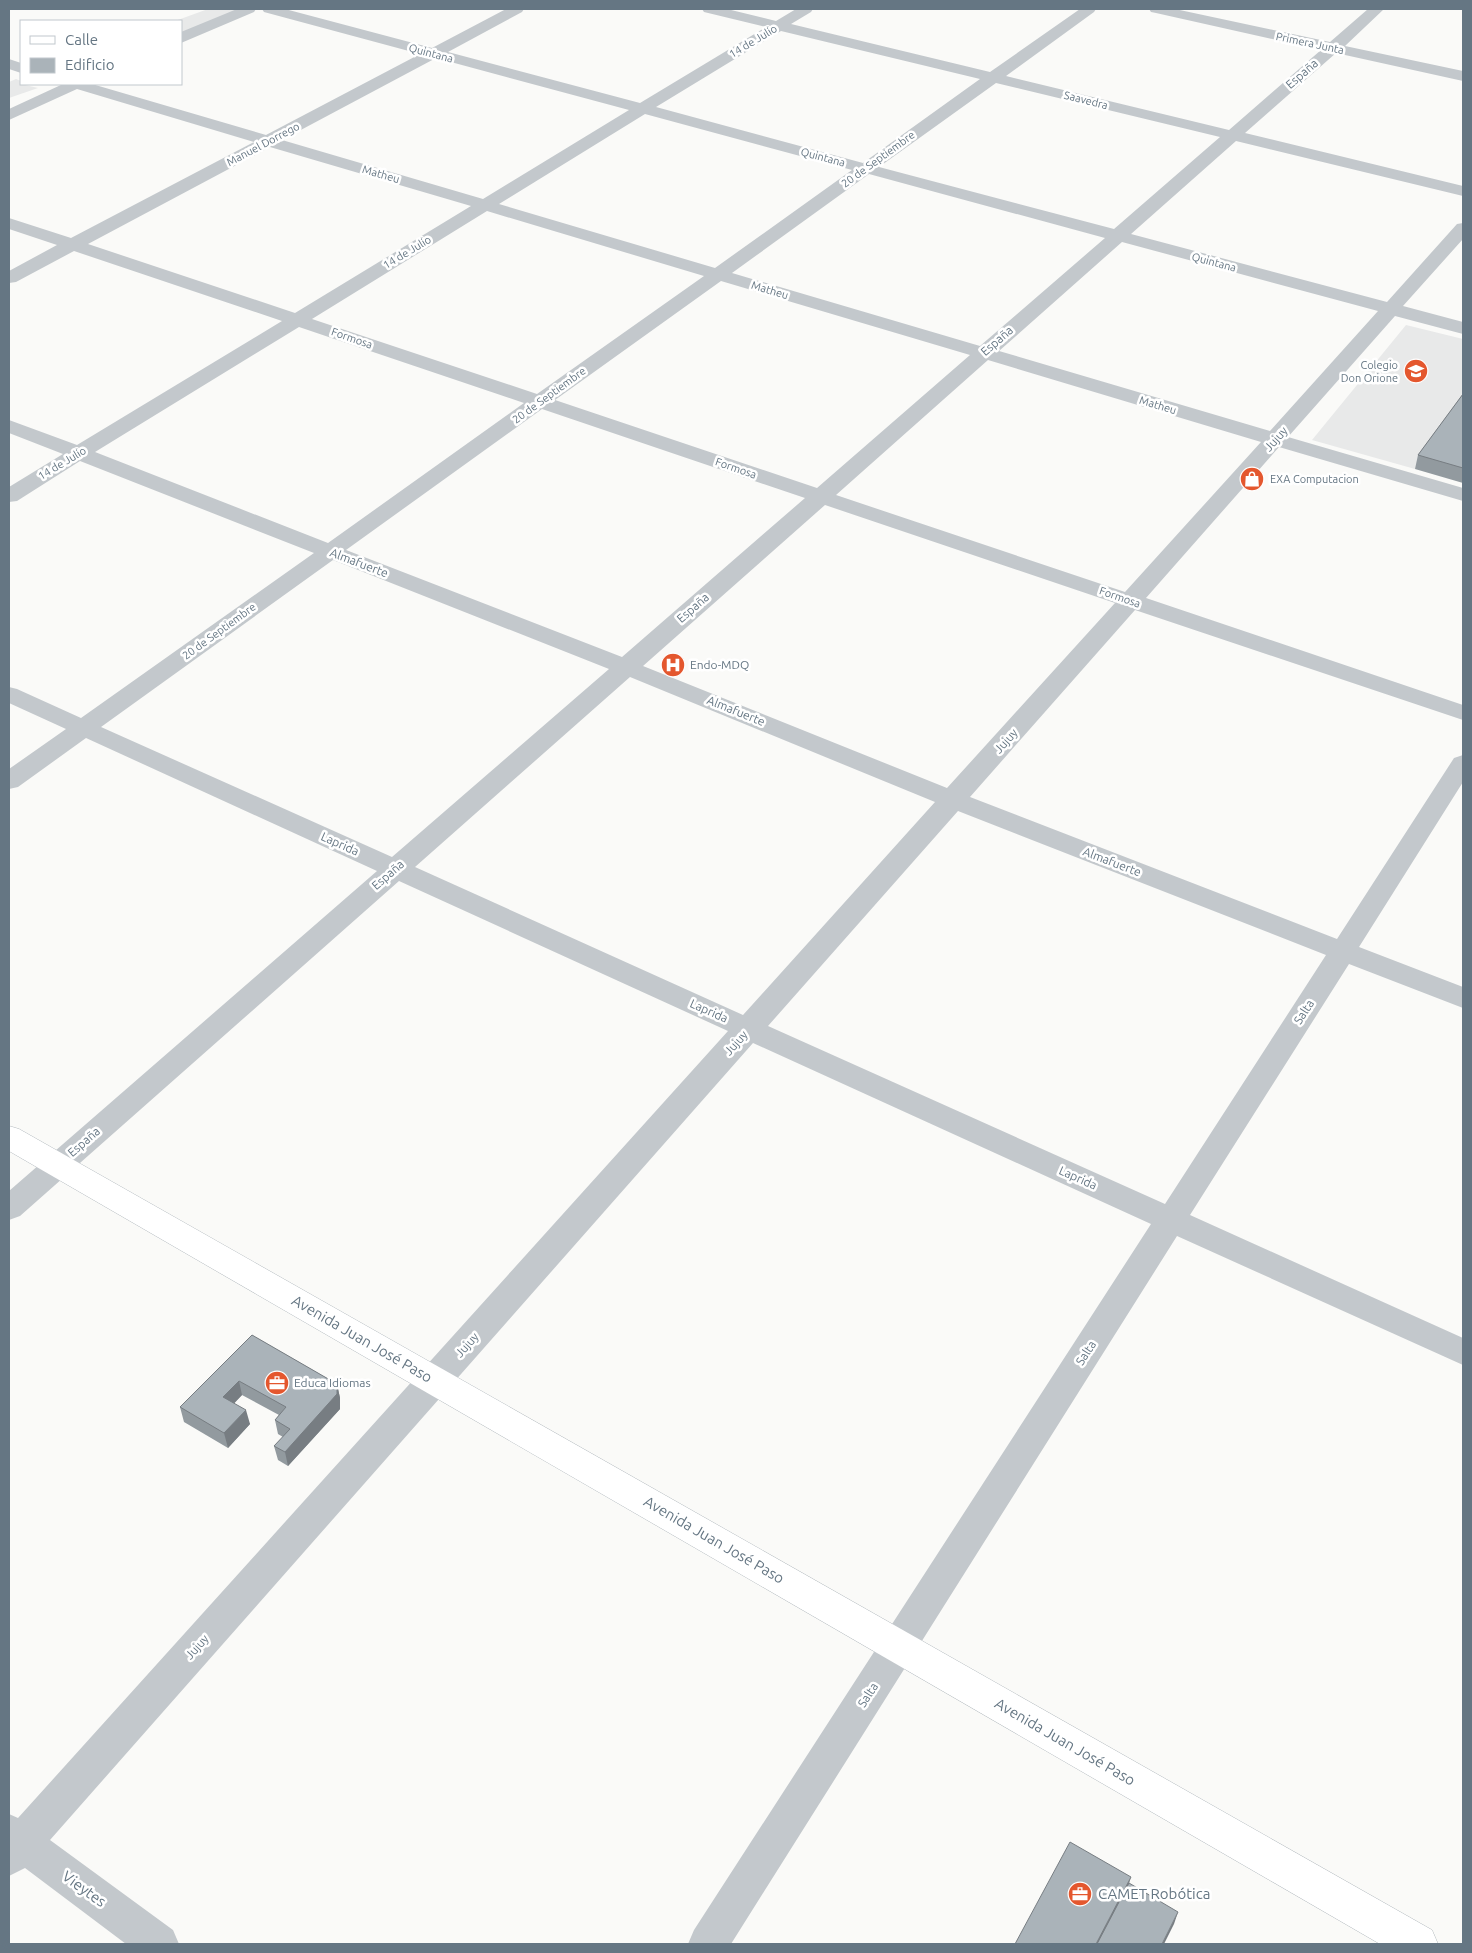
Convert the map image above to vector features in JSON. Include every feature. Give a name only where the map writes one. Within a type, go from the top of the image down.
[{"type":"main road","name":"Avenida Juan José Paso","points":[[9,1136],[1418,1944]]},
{"type":"street","name":"Quintana","points":[[269,9],[1463,328]]},
{"type":"street","name":"Manuel Dorrego","points":[[9,278],[517,9]]},
{"type":"street","name":"Saavedra","points":[[709,9],[1463,191]]},
{"type":"street","name":"14 de Julio","points":[[9,496],[806,9]]},
{"type":"street","name":"20 de Septiembre","points":[[9,781],[1089,9]]},
{"type":"street","name":"Primera Junta","points":[[1156,9],[1463,76]]},
{"type":"street","name":"España","points":[[9,1208],[1376,9]]},
{"type":"street","points":[[182,38],[245,10]]},
{"type":"street","points":[[9,115],[73,85]]},
{"type":"street","name":"Matheu","points":[[78,85],[1463,495]]},
{"type":"street","name":"Formosa","points":[[9,223],[1463,713]]},
{"type":"street","name":"Jujuy","points":[[13,1845],[435,1381],[1463,228]]},
{"type":"street","name":"Almafuerte","points":[[9,426],[626,667],[953,800],[1463,998]]},
{"type":"street","name":"Laprida","points":[[9,694],[1463,1352]]},
{"type":"street","name":"Salta","points":[[708,1944],[1463,762]]},
{"type":"street","name":"Vieytes","points":[[13,1845],[159,1944]]},
{"type":"shaded area","points":[[208,9],[243,9],[182,35],[182,20],[178,20]]},
{"type":"shaded area","points":[[16,79],[20,81],[20,85],[38,88],[9,98],[9,82]]},
{"type":"shaded area","name":"Colegio Don Orione","points":[[1406,325],[1463,339],[1463,403],[1415,469],[1312,440]]},
{"type":"building","points":[[1463,394],[1463,468],[1418,455]]},
{"type":"building","points":[[252,1335],[337,1384],[337,1394],[285,1452],[274,1446],[290,1429],[275,1420],[286,1407],[239,1381],[223,1397],[246,1410],[224,1433],[180,1407]]},
{"type":"building","points":[[1070,1842],[1131,1877],[1096,1944],[1015,1944]]},
{"type":"building","points":[[1129,1883],[1178,1912],[1162,1944],[1097,1944]]},
{"type":"place","name":"Colegio Don Orione","points":[[1416,371]]},
{"type":"place","name":"EXA Computacion","points":[[1252,479]]},
{"type":"place","name":"Endo-MDQ","points":[[673,665]]},
{"type":"place","name":"Educa Idiomas","points":[[277,1383]]},
{"type":"place","name":"CAMET Robótica","points":[[1080,1894]]}]
